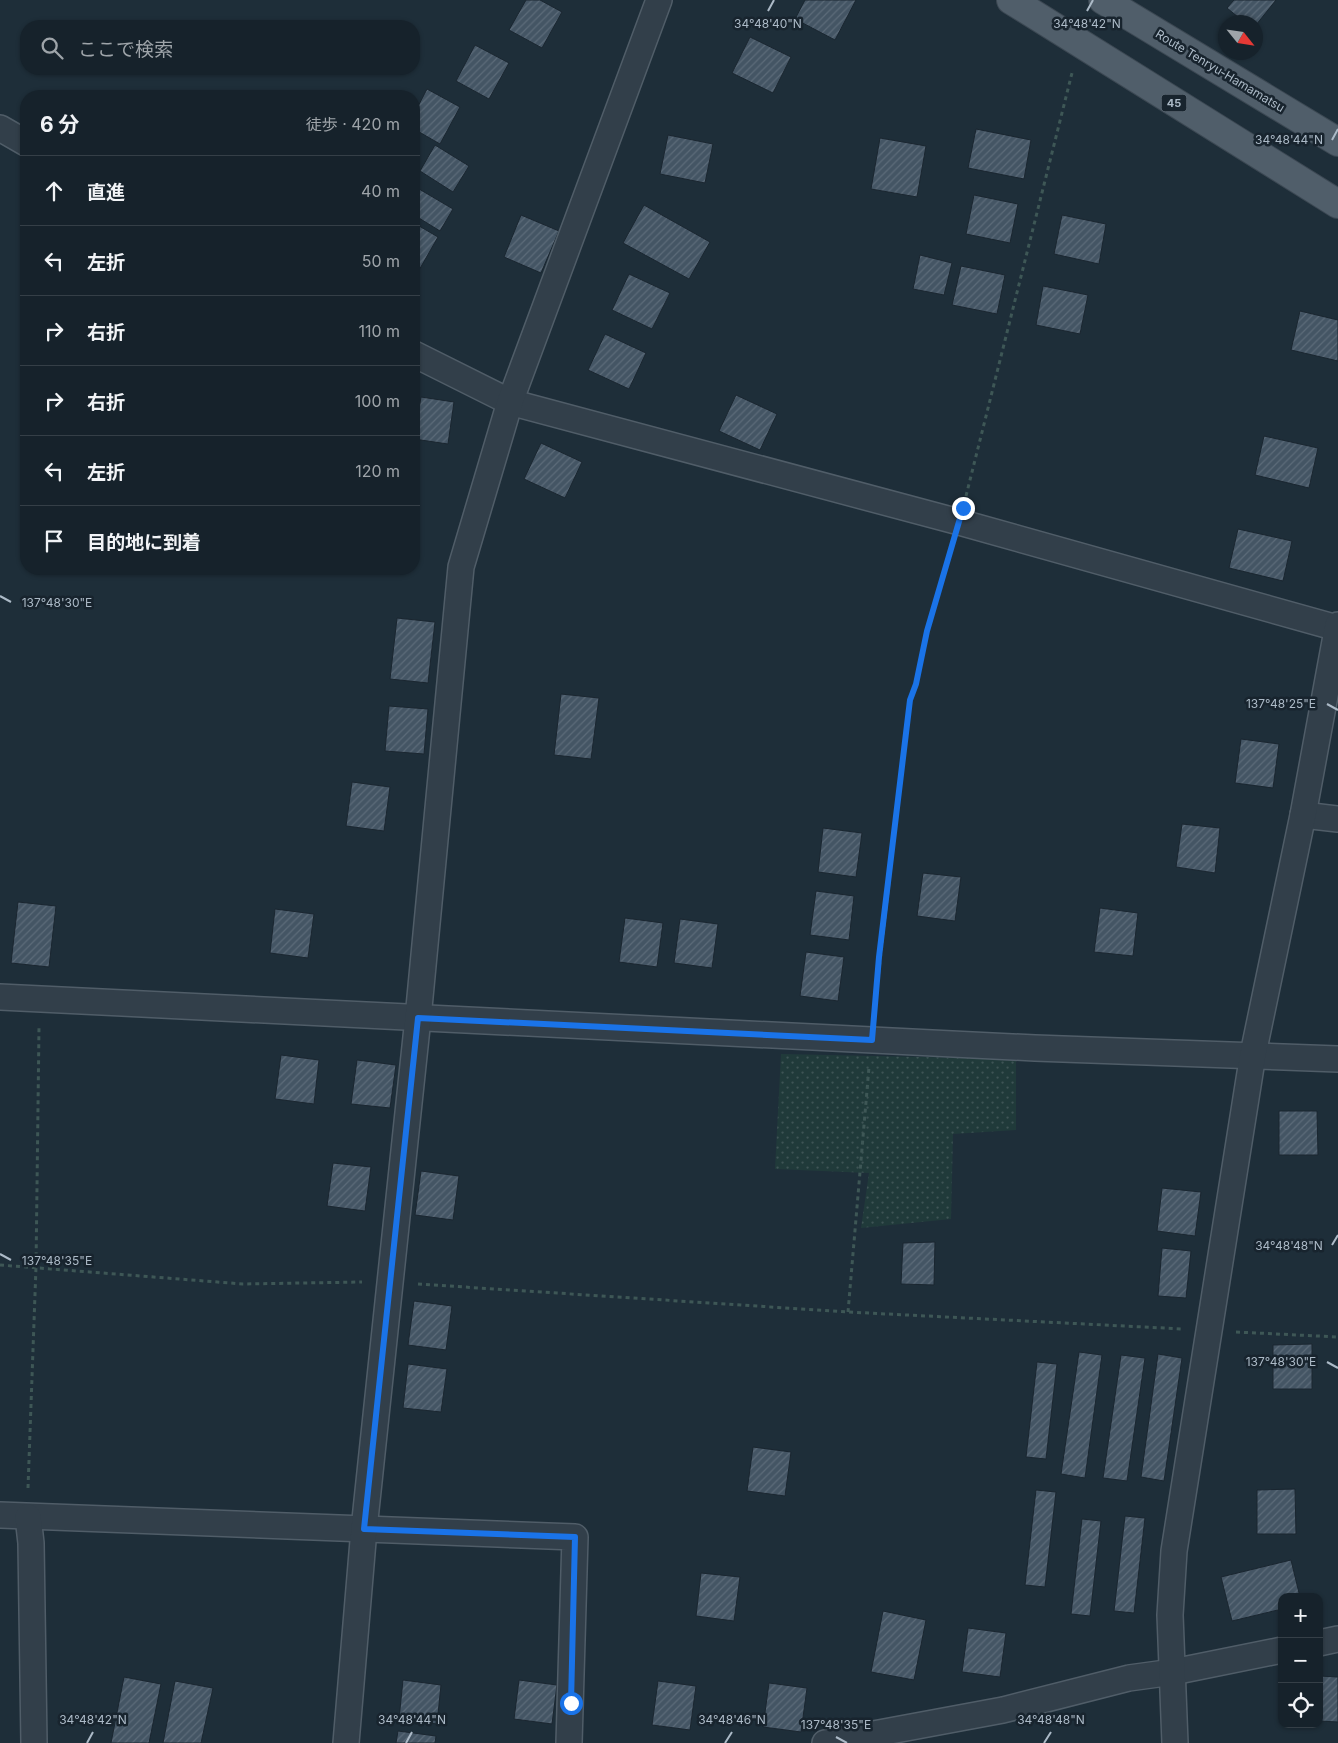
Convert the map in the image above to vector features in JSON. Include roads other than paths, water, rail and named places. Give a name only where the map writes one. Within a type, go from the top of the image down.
[{"type":"main road","name":"45","points":[[1011,0],[1086,49],[1338,204]]},
{"type":"main road","name":"Route Tenryu-Hamamatsu","points":[[1103,0],[1338,142]]},
{"type":"street","points":[[346,1743],[364,1529],[418,1018],[462,566],[510,402],[659,0]]},
{"type":"street","points":[[0,128],[20,140]]},
{"type":"street","points":[[420,357],[510,402],[959,522],[1338,627],[1303,815],[1253,1054],[1174,1551],[1170,1615],[1176,1743]]},
{"type":"street","points":[[1303,815],[1338,819]]},
{"type":"street","points":[[0,997],[872,1040],[1045,1048],[1253,1054],[1338,1059]]},
{"type":"street","points":[[0,1515],[575,1537],[569,1743]]},
{"type":"street","points":[[28,1517],[31,1544],[34,1743]]},
{"type":"street","points":[[1323,1642],[1338,1639]]},
{"type":"street","points":[[826,1743],[1003,1710],[1129,1678],[1173,1672],[1278,1651]]}]
